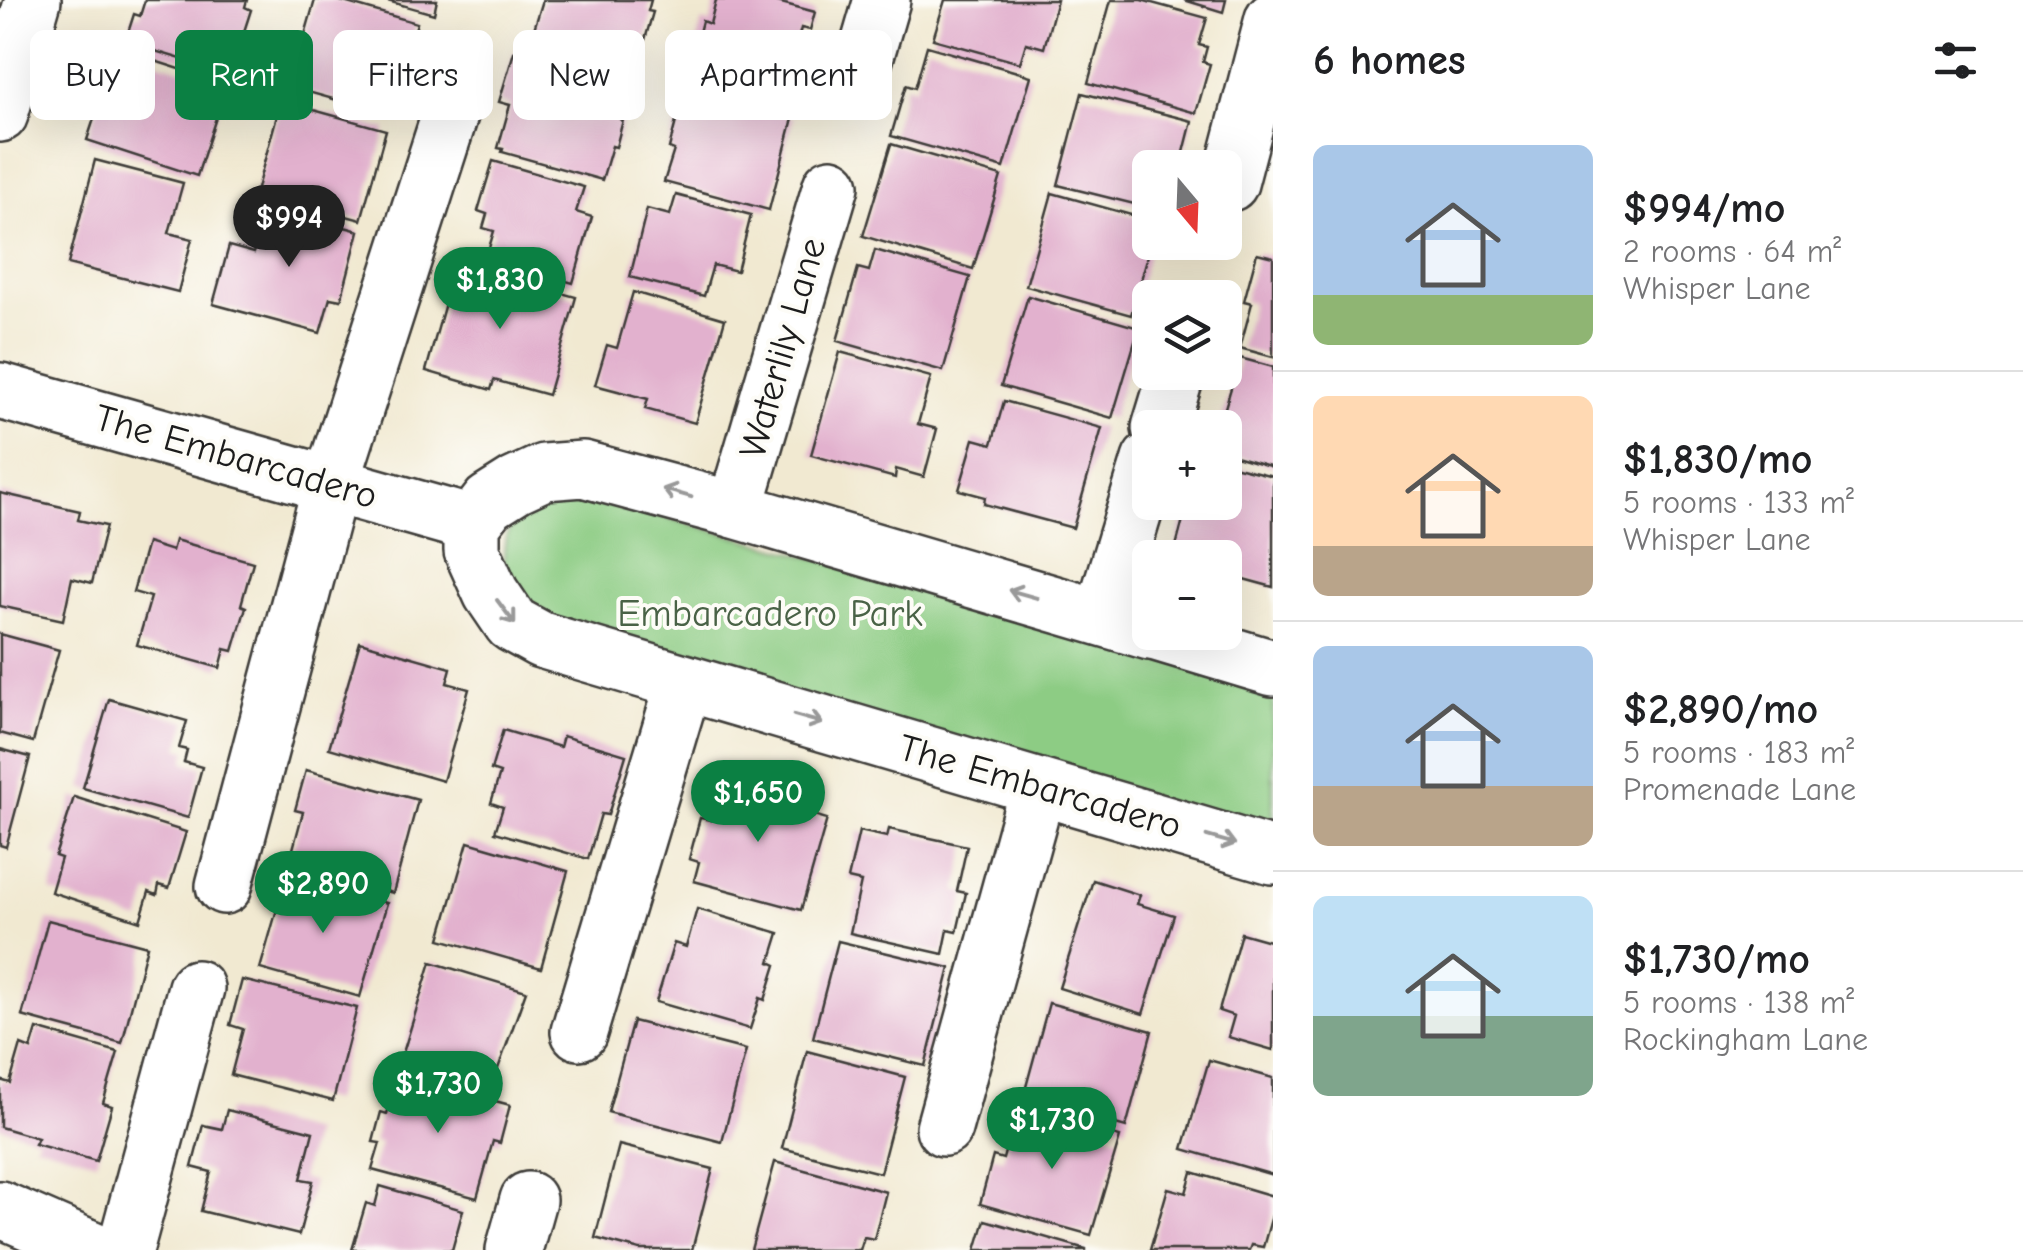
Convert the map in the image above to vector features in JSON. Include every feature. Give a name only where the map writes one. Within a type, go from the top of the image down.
[{"type":"street","points":[[0,114],[33,0]]},
{"type":"street","points":[[873,30],[882,0]]},
{"type":"street","points":[[1239,150],[1273,18]]},
{"type":"street","points":[[224,886],[331,484],[448,120]]},
{"type":"street","name":"Waterlily Lane","points":[[735,510],[831,186]]},
{"type":"street","name":"The Embarcadero","points":[[0,391],[472,524],[472,551],[492,593],[512,624],[541,640],[1273,856]]},
{"type":"street","points":[[472,524],[488,502],[544,472],[583,469],[1132,626]]},
{"type":"street","points":[[1212,650],[1273,668]]},
{"type":"street","points":[[578,1032],[684,683]]},
{"type":"street","points":[[944,1128],[1038,787]]},
{"type":"street","points":[[125,1250],[196,988]]},
{"type":"street","points":[[0,1209],[94,1250]]},
{"type":"green space","name":"Embarcadero Park","points":[[559,488],[1132,645],[1132,650],[1149,650],[1273,684],[1273,835],[540,620],[504,566],[506,536],[520,511]]},
{"type":"building","points":[[145,0],[247,0],[245,7],[251,10],[245,30],[175,30],[175,57],[155,51],[155,30],[129,30],[134,14],[140,16]]},
{"type":"building","points":[[315,0],[337,0],[417,23],[415,30],[333,30],[333,99],[313,93],[313,30],[306,30]]},
{"type":"building","points":[[384,0],[437,0],[434,14]]},
{"type":"building","points":[[543,0],[651,0],[648,11],[653,12],[645,40],[645,30],[534,30]]},
{"type":"building","points":[[716,0],[770,0],[815,12],[810,30],[700,30],[702,21],[710,24]]},
{"type":"building","points":[[945,0],[1057,0],[1044,48],[1026,43],[1020,63],[933,39]]},
{"type":"building","points":[[1111,0],[1141,0],[1207,18],[1199,45],[1207,47],[1203,62],[1210,64],[1196,113],[1088,83]]},
{"type":"building","points":[[1184,0],[1226,0],[1223,12]]},
{"type":"building","points":[[927,46],[1031,76],[1004,168],[891,136],[906,85],[915,88]]},
{"type":"building","points":[[513,55],[513,120],[623,120],[602,180],[502,152],[498,148],[510,105],[499,102]]},
{"type":"building","points":[[155,61],[175,67],[175,120],[215,120],[197,176],[87,140],[94,120],[155,120]]},
{"type":"building","points":[[1082,93],[1192,121],[1185,150],[1132,150],[1132,204],[1058,185]]},
{"type":"building","points":[[313,110],[333,115],[333,120],[350,120],[386,130],[361,220],[256,192],[276,120],[313,120]]},
{"type":"building","points":[[676,120],[792,120],[769,210],[664,182],[674,150],[669,148]]},
{"type":"building","points":[[891,144],[1001,176],[973,269],[863,236]]},
{"type":"building","points":[[95,160],[183,183],[169,233],[192,239],[178,292],[68,264]]},
{"type":"building","points":[[493,161],[584,187],[576,212],[592,217],[573,283],[486,258],[494,231],[483,228],[487,214],[478,211]]},
{"type":"building","points":[[1052,193],[1132,215],[1132,260],[1147,260],[1141,280],[1132,280],[1131,315],[1026,286]]},
{"type":"building","points":[[676,195],[751,215],[737,271],[713,265],[704,296],[630,277],[647,209],[670,215]]},
{"type":"building","points":[[267,206],[359,231],[341,300],[330,298],[320,333],[213,304],[229,246],[254,253]]},
{"type":"building","points":[[875,250],[970,277],[943,371],[837,341],[858,268],[869,271]]},
{"type":"building","points":[[1257,253],[1273,257],[1273,357],[1242,349],[1252,303],[1244,301]]},
{"type":"building","points":[[456,264],[576,297],[548,395],[494,380],[491,390],[426,371]]},
{"type":"building","points":[[633,292],[725,319],[695,423],[645,409],[648,399],[595,385],[607,345],[617,348]]},
{"type":"building","points":[[1028,296],[1132,326],[1132,351],[1112,418],[1001,386]]},
{"type":"building","points":[[840,352],[931,377],[918,424],[937,429],[924,477],[896,469],[895,478],[811,455]]},
{"type":"building","points":[[1242,359],[1273,367],[1273,467],[1242,458],[1242,410],[1224,410],[1230,390],[1242,390]]},
{"type":"building","points":[[1004,401],[1102,428],[1073,528],[984,504],[985,497],[959,490],[974,439],[992,444]]},
{"type":"building","points":[[1242,468],[1273,476],[1273,587],[1242,579],[1242,540],[1178,540],[1183,520],[1242,520]]},
{"type":"building","points":[[0,493],[80,511],[78,520],[106,526],[92,583],[72,578],[63,620],[0,606]]},
{"type":"building","points":[[175,540],[253,562],[241,605],[246,607],[233,651],[225,649],[220,668],[137,645],[151,597],[133,592],[147,543],[172,551]]},
{"type":"building","points":[[0,634],[59,650],[33,742],[0,733]]},
{"type":"building","points":[[360,642],[451,668],[447,683],[469,689],[443,781],[329,748]]},
{"type":"building","points":[[109,699],[187,721],[179,748],[187,750],[184,762],[202,767],[188,818],[83,788]]},
{"type":"building","points":[[503,730],[560,747],[563,736],[626,755],[608,815],[601,814],[588,859],[495,832],[503,807],[491,803],[500,773],[491,770]]},
{"type":"building","points":[[0,749],[30,757],[6,847],[0,845]]},
{"type":"building","points":[[306,770],[418,800],[393,893],[289,864],[303,812],[295,810]]},
{"type":"building","points":[[723,777],[797,797],[794,809],[827,819],[801,910],[694,881],[699,862],[689,859],[700,818],[711,820]]},
{"type":"building","points":[[74,797],[186,832],[169,888],[159,885],[157,895],[149,892],[140,921],[51,892],[61,858],[55,856]]},
{"type":"building","points":[[889,829],[967,846],[957,891],[966,893],[957,932],[948,930],[943,954],[850,933],[861,882],[848,879],[859,831],[887,837]]},
{"type":"building","points":[[468,842],[568,871],[541,968],[440,939]]},
{"type":"building","points":[[287,874],[387,903],[360,997],[260,969]]},
{"type":"building","points":[[1093,880],[1140,895],[1137,904],[1174,915],[1143,1014],[1059,988]]},
{"type":"building","points":[[697,909],[779,933],[770,962],[776,965],[750,1029],[656,1002],[674,943],[686,947]]},
{"type":"building","points":[[48,920],[147,946],[122,1043],[22,1016]]},
{"type":"building","points":[[1241,933],[1273,942],[1273,1050],[1228,1037],[1234,1016],[1219,1011]]},
{"type":"building","points":[[838,941],[950,968],[925,1066],[813,1038]]},
{"type":"building","points":[[431,962],[526,991],[494,1080],[403,1053]]},
{"type":"building","points":[[242,980],[357,1008],[333,1101],[231,1075],[243,1029],[230,1025]]},
{"type":"building","points":[[1049,1003],[1152,1031],[1126,1127],[1023,1098]]},
{"type":"building","points":[[633,1021],[746,1050],[722,1142],[608,1112]]},
{"type":"building","points":[[37,1029],[118,1052],[103,1103],[112,1106],[96,1161],[35,1144],[38,1138],[0,1127],[0,1080],[10,1083],[21,1045],[31,1049]]},
{"type":"building","points":[[807,1051],[905,1077],[880,1173],[782,1148]]},
{"type":"building","points":[[1209,1060],[1273,1078],[1273,1175],[1183,1149]]},
{"type":"building","points":[[398,1075],[510,1105],[500,1143],[493,1141],[477,1198],[372,1170],[380,1143],[373,1142],[381,1112],[387,1114]]},
{"type":"building","points":[[1017,1108],[1120,1137],[1091,1235],[980,1204],[993,1156],[1003,1159]]},
{"type":"building","points":[[227,1110],[313,1132],[301,1179],[313,1181],[299,1235],[201,1211],[211,1172],[192,1167],[203,1125],[222,1129]]},
{"type":"building","points":[[619,1145],[713,1169],[692,1250],[640,1250],[595,1238]]},
{"type":"building","points":[[775,1162],[886,1192],[874,1239],[864,1237],[860,1250],[751,1250]]},
{"type":"building","points":[[1192,1172],[1273,1196],[1273,1212],[1263,1247],[1150,1250],[1168,1188],[1186,1193]]},
{"type":"building","points":[[380,1186],[463,1210],[452,1250],[352,1250],[366,1203],[375,1206]]},
{"type":"building","points":[[985,1220],[1086,1249],[1086,1250],[976,1250]]}]
